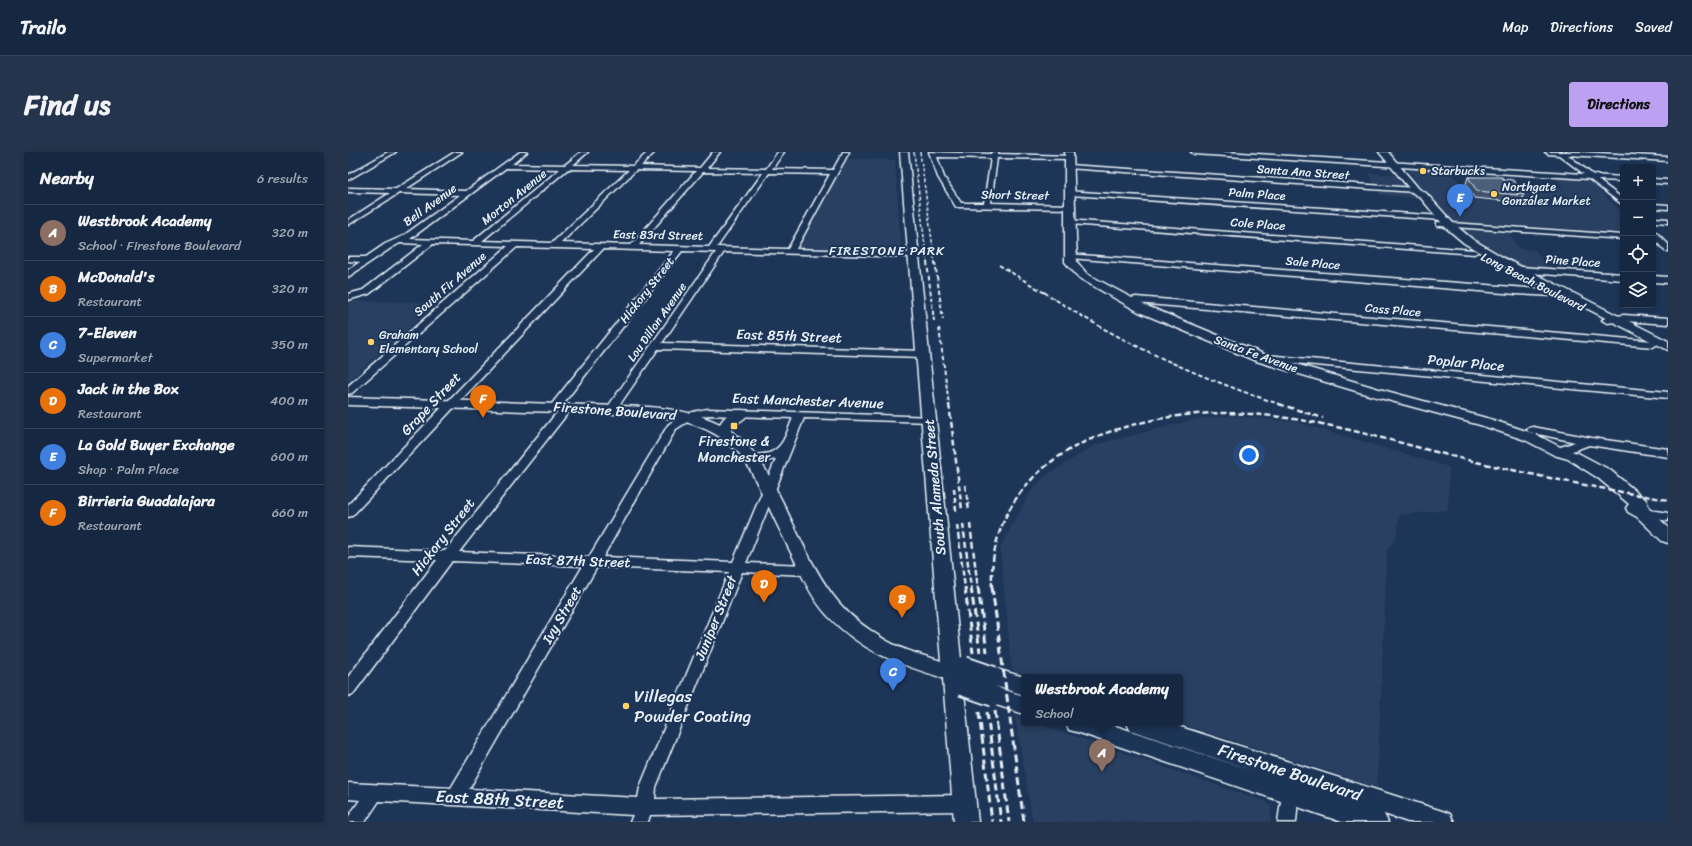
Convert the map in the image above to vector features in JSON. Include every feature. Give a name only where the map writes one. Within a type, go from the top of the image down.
[{"type":"main road","name":"South Alameda Street","points":[[904,152],[923,354],[960,675],[965,812]]},
{"type":"main road","name":"Long Beach Boulevard","points":[[1384,152],[1416,191],[1415,194],[1442,221],[1468,241],[1668,352]]},
{"type":"main road","points":[[1069,159],[1070,256]]},
{"type":"main road","name":"Long Beach Boulevard","points":[[1442,221],[1453,237],[1474,252],[1554,293],[1668,346]]},
{"type":"main road","name":"Santa Fe Avenue","points":[[1070,256],[1071,262],[1083,276],[1143,309],[1261,358],[1374,392],[1500,426],[1530,437],[1559,452],[1573,456],[1604,474],[1640,504],[1643,513]]},
{"type":"main road","name":"Firestone Boulevard","points":[[348,401],[612,408],[649,411],[686,417],[708,424],[723,432],[740,446],[751,459],[769,490],[808,570],[827,602],[845,622],[854,629],[900,656],[993,686],[1021,704]]},
{"type":"main road","points":[[723,432],[730,420],[741,414]]},
{"type":"main road","points":[[1575,445],[1584,458],[1604,474]]},
{"type":"main road","name":"Santa Fe Avenue","points":[[1559,452],[1566,459],[1608,487],[1628,505],[1643,513],[1668,537]]},
{"type":"main road","name":"Firestone Boulevard","points":[[993,686],[1021,686]]},
{"type":"main road","name":"Firestone Boulevard","points":[[1088,726],[1292,783],[1442,822]]},
{"type":"main road","name":"Firestone Boulevard","points":[[1146,726],[1292,783],[1376,822]]},
{"type":"street","points":[[348,178],[393,152]]},
{"type":"street","points":[[348,223],[459,152]]},
{"type":"street","name":"Bell Avenue","points":[[348,274],[388,246],[400,241],[524,152]]},
{"type":"street","name":"Morton Avenue","points":[[475,243],[585,152]]},
{"type":"street","points":[[554,245],[652,152]]},
{"type":"street","points":[[633,246],[717,152]]},
{"type":"street","points":[[712,248],[781,152]]},
{"type":"street","points":[[791,251],[846,152]]},
{"type":"street","points":[[1194,152],[1620,179]]},
{"type":"street","points":[[1548,152],[1668,159]]},
{"type":"street","points":[[1560,152],[1620,201]]},
{"type":"street","name":"Santa Ana Street","points":[[933,154],[995,154],[1069,159],[1416,191]]},
{"type":"street","name":"Short Street","points":[[933,154],[940,177],[959,205],[1070,207]]},
{"type":"street","points":[[987,206],[995,154]]},
{"type":"street","points":[[505,166],[835,172]]},
{"type":"street","points":[[1656,181],[1668,182]]},
{"type":"street","points":[[348,190],[468,193]]},
{"type":"street","name":"Palm Place","points":[[1070,193],[1442,221],[1620,237]]},
{"type":"street","points":[[1656,206],[1668,207]]},
{"type":"street","points":[[1657,220],[1668,221]]},
{"type":"street","name":"Cole Place","points":[[1070,222],[1474,252]]},
{"type":"street","points":[[1656,238],[1668,249]]},
{"type":"street","name":"East 83rd Street","points":[[400,241],[712,248],[914,255]]},
{"type":"street","points":[[352,296],[366,292],[430,242]]},
{"type":"street","name":"South Fir Avenue","points":[[348,391],[515,244]]},
{"type":"street","name":"Grape Street","points":[[348,512],[601,246]]},
{"type":"street","name":"Hickory Street","points":[[348,689],[680,248]]},
{"type":"street","name":"Lou Dillon Avenue","points":[[612,408],[722,249]]},
{"type":"street","name":"Sale Place","points":[[1070,256],[1554,293]]},
{"type":"street","points":[[348,259],[368,260]]},
{"type":"street","name":"Pine Place","points":[[1520,270],[1620,277]]},
{"type":"street","points":[[1656,279],[1668,280]]},
{"type":"street","name":"Cass Place","points":[[1130,301],[1136,300],[1201,305],[1653,344]]},
{"type":"street","points":[[1611,320],[1624,318],[1668,321]]},
{"type":"street","name":"East 85th Street","points":[[655,346],[923,354]]},
{"type":"street","name":"Poplar Place","points":[[1261,358],[1668,395]]},
{"type":"street","name":"East Manchester Avenue","points":[[686,417],[708,412],[930,419]]},
{"type":"street","name":"Juniper Street","points":[[642,815],[648,787],[799,416]]},
{"type":"street","name":"Ivy Street","points":[[455,797],[672,427],[686,417]]},
{"type":"street","points":[[1533,430],[1592,442],[1668,454]]},
{"type":"street","points":[[1559,452],[1575,445],[1592,442]]},
{"type":"street","points":[[751,459],[772,456],[786,448]]},
{"type":"street","points":[[1643,513],[1668,517]]},
{"type":"street","name":"East 87th Street","points":[[348,552],[808,570]]},
{"type":"street","points":[[1287,822],[1292,783]]},
{"type":"street","name":"East 88th Street","points":[[348,791],[455,797],[642,815],[965,812]]},
{"type":"street","points":[[355,822],[374,793]]},
{"type":"shaded area","points":[[847,159],[895,160],[901,251],[801,248],[797,246],[815,213],[818,213]]},
{"type":"shaded area","points":[[1406,167],[1450,170],[1458,181],[1564,187],[1555,177],[1587,179],[1620,210],[1620,233],[1504,224],[1519,249],[1535,250],[1548,268],[1521,266],[1471,237],[1453,221],[1434,199],[1380,195],[1368,173],[1414,176]]},
{"type":"shaded area","name":"Graham Elementary School","points":[[348,302],[438,303],[348,381]]},
{"type":"shaded area","points":[[1232,416],[1296,422],[1449,467],[1448,510],[1399,515],[1397,536],[1387,550],[1377,787],[1183,725],[1183,674],[1025,674],[1012,670],[1000,548],[1029,494],[1044,477],[1095,445],[1196,419]]},
{"type":"shaded area","points":[[1015,716],[1021,718],[1021,726],[1045,726],[1266,802],[1271,807],[1271,822],[1033,822]]},
{"type":"building","points":[[1468,177],[1502,177],[1503,179],[1513,180],[1524,194],[1517,193],[1518,195],[1477,191]]},
{"type":"railway","points":[[914,152],[927,263]]},
{"type":"railway","points":[[920,152],[935,263]]},
{"type":"railway","points":[[927,262],[934,321]]},
{"type":"railway","points":[[935,262],[943,320]]},
{"type":"railway","points":[[999,265],[1048,295]]},
{"type":"railway","points":[[1044,292],[1100,327],[1159,357],[1219,383],[1280,404]]},
{"type":"railway","points":[[939,328],[949,405]]},
{"type":"railway","points":[[949,404],[962,510]]},
{"type":"railway","points":[[1280,404],[1323,418]]},
{"type":"railway","points":[[992,587],[992,572],[997,541],[1008,512],[1025,487],[1045,466],[1078,445],[1101,435],[1125,427],[1170,417],[1214,413],[1258,415],[1300,420],[1343,428],[1521,472],[1668,500]]},
{"type":"railway","points":[[965,485],[969,510]]},
{"type":"railway","points":[[954,488],[956,511]]},
{"type":"railway","points":[[963,524],[971,588]]},
{"type":"railway","points":[[970,524],[978,588]]},
{"type":"railway","points":[[957,525],[965,588]]},
{"type":"railway","points":[[965,587],[973,653]]},
{"type":"railway","points":[[971,587],[980,652]]},
{"type":"railway","points":[[978,587],[987,652]]},
{"type":"railway","points":[[992,587],[1024,822]]},
{"type":"railway","points":[[995,711],[1009,822]]},
{"type":"railway","points":[[979,712],[992,822]]},
{"type":"railway","points":[[987,712],[1001,822]]},
{"type":"place","name":"Starbucks","points":[[1423,171]]},
{"type":"place","name":"Northgate González Market","points":[[1494,194]]},
{"type":"place","name":"La Gold Buyer Exchange","points":[[1460,217]]},
{"type":"place","name":"Graham Elementary School","points":[[371,342]]},
{"type":"place","name":"Birrieria Guadalajara","points":[[483,418]]},
{"type":"place","name":"Firestone & Manchester","points":[[734,426]]},
{"type":"place","name":"Jack in the Box","points":[[764,603]]},
{"type":"place","name":"McDonald's","points":[[902,618]]},
{"type":"place","name":"7-Eleven","points":[[893,691]]},
{"type":"place","name":"Villegas Powder Coating","points":[[626,706]]},
{"type":"place","name":"Westbrook Academy","points":[[1102,772]]},
{"type":"district","name":"FIRESTONE PARK","points":[[887,250]]}]
